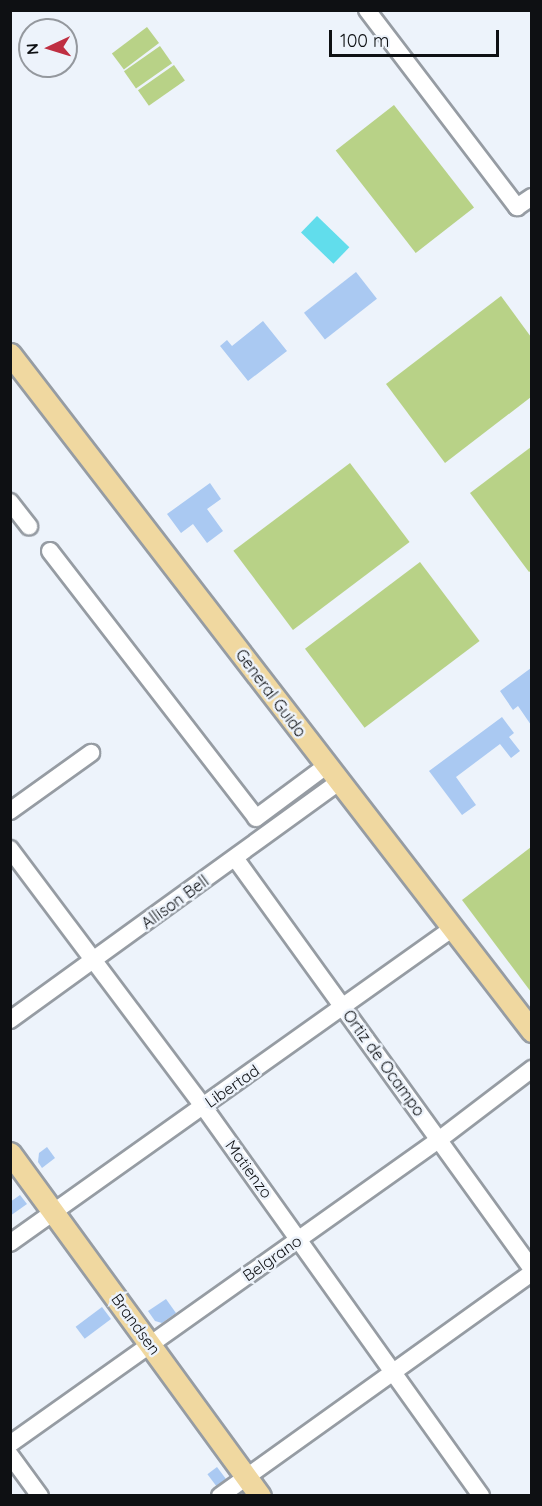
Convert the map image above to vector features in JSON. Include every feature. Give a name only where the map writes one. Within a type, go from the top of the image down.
[{"type":"main road","name":"General Guido","points":[[10,354],[531,1031]]},
{"type":"main road","name":"Brandsen","points":[[10,1153],[150,1342],[260,1496]]},
{"type":"street","points":[[367,10],[517,207],[531,197]]},
{"type":"street","points":[[10,502],[29,526]]},
{"type":"street","points":[[50,551],[256,818],[332,774]]},
{"type":"street","points":[[10,811],[91,753]]},
{"type":"street","name":"Allison Bell","points":[[10,1020],[236,858],[332,774]]},
{"type":"street","name":"Matienzo","points":[[10,849],[300,1239],[481,1496]]},
{"type":"street","name":"Ortiz de Ocampo","points":[[236,858],[440,1139],[531,1271]]},
{"type":"street","name":"Libertad","points":[[10,1243],[453,928]]},
{"type":"street","name":"Belgrano","points":[[10,1444],[150,1342],[440,1139],[531,1069]]},
{"type":"street","points":[[220,1496],[531,1271]]},
{"type":"street","points":[[10,1455],[40,1496]]},
{"type":"green space","points":[[147,27],[159,43],[124,69],[112,53]]},
{"type":"green space","points":[[160,46],[172,63],[136,88],[124,71]]},
{"type":"green space","points":[[174,65],[185,81],[149,106],[138,90]]},
{"type":"green space","points":[[394,105],[474,207],[416,253],[336,151]]},
{"type":"green space","points":[[501,296],[531,337],[531,397],[445,463],[386,384]]},
{"type":"green space","points":[[531,447],[532,570],[529,572],[470,493]]},
{"type":"green space","points":[[350,463],[410,542],[293,630],[233,551]]},
{"type":"green space","points":[[420,562],[480,641],[365,728],[305,649]]},
{"type":"green space","points":[[531,847],[531,992],[462,900]]},
{"type":"water","points":[[317,216],[349,247],[333,264],[301,233]]},
{"type":"building","points":[[356,272],[377,299],[325,339],[304,313]]},
{"type":"building","points":[[263,321],[287,351],[248,381],[220,346],[227,340],[232,346]]},
{"type":"building","points":[[210,483],[221,499],[207,509],[223,531],[207,543],[193,524],[181,533],[167,514]]},
{"type":"building","points":[[531,668],[531,725],[518,706],[513,710],[500,691]]},
{"type":"building","points":[[502,717],[514,733],[509,737],[520,751],[511,758],[500,744],[456,777],[476,805],[462,815],[429,771]]},
{"type":"building","points":[[47,1147],[55,1158],[42,1168],[38,1162],[39,1153]]},
{"type":"building","points":[[20,1195],[27,1204],[10,1216],[10,1202]]},
{"type":"building","points":[[166,1299],[176,1313],[162,1323],[155,1321],[148,1311]]},
{"type":"building","points":[[102,1307],[111,1319],[85,1339],[76,1327]]},
{"type":"building","points":[[217,1467],[226,1479],[216,1486],[207,1474]]}]
